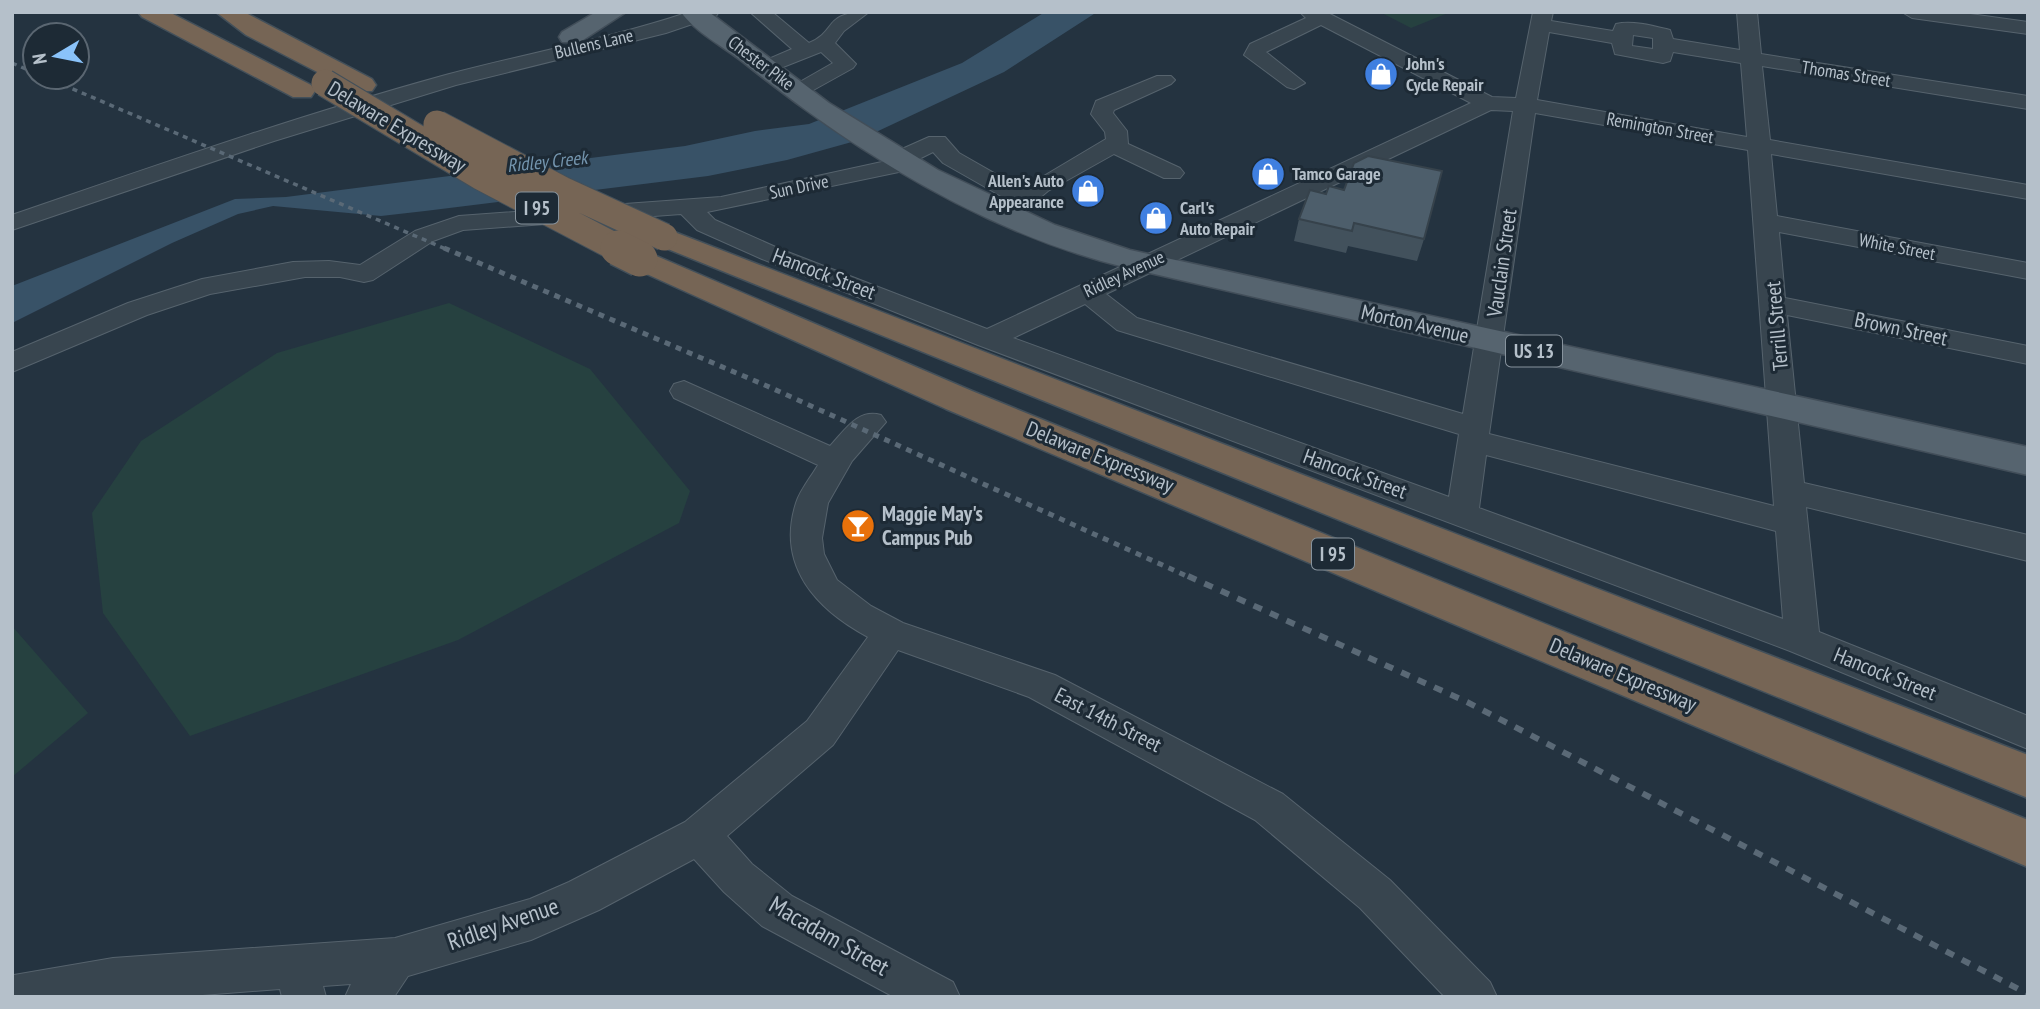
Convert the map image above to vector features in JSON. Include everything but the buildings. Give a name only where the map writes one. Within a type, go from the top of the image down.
[{"type":"highway","points":[[150,12],[326,79]]},
{"type":"highway","name":"Delaware Expressway","points":[[200,12],[326,79],[562,190],[652,248],[959,400],[2028,845]]},
{"type":"highway","name":"Delaware Expressway","points":[[228,12],[435,153],[540,210],[652,248],[2028,777]]},
{"type":"highway","points":[[289,20],[314,40],[326,79]]},
{"type":"main road","points":[[571,37],[614,12]]},
{"type":"main road","name":"Chester Pike","points":[[699,13],[829,114]]},
{"type":"main road","name":"Morton Avenue","points":[[829,114],[905,160],[1014,207],[1065,240],[1148,263],[2028,461]]},
{"type":"street","points":[[760,12],[846,64],[799,92]]},
{"type":"street","points":[[766,67],[815,47],[859,12]]},
{"type":"street","name":"Terrill Street","points":[[1748,12],[1802,641]]},
{"type":"street","points":[[1912,12],[2028,29]]},
{"type":"street","name":"Bullens Lane","points":[[12,209],[341,101],[571,37],[653,19],[699,13]]},
{"type":"street","name":"Bullens Lane","points":[[12,223],[266,136],[449,81],[659,29],[699,13]]},
{"type":"street","points":[[1294,83],[1254,55],[1257,48],[1316,15]]},
{"type":"street","name":"Remington Street","points":[[1316,15],[1488,103],[1525,105],[2028,192]]},
{"type":"street","name":"Thomas Street","points":[[1542,19],[1623,39],[1622,50],[1663,57],[1664,44],[2028,103]]},
{"type":"street","name":"Vauclain Street","points":[[1462,513],[1525,105],[1542,19]]},
{"type":"street","points":[[1014,207],[1040,186],[1118,142],[1116,131],[1102,114],[1104,106],[1164,80]]},
{"type":"street","name":"Ridley Avenue","points":[[988,339],[1488,103]]},
{"type":"street","name":"Sun Drive","points":[[12,363],[125,312],[214,283],[317,268],[340,267],[364,274],[445,227],[502,218],[721,204],[905,160],[937,142],[951,159],[1014,207]]},
{"type":"street","points":[[1112,145],[1172,173]]},
{"type":"street","name":"Hancock Street","points":[[687,207],[698,220],[728,236],[988,339],[1802,641],[2028,733]]},
{"type":"street","name":"White Street","points":[[1767,222],[2028,271]]},
{"type":"street","points":[[1087,292],[1127,324],[1475,435],[1792,508],[2028,548]]},
{"type":"street","name":"Brown Street","points":[[1774,304],[2028,355]]},
{"type":"street","points":[[684,391],[838,457]]},
{"type":"street","name":"East 14th Street","points":[[871,422],[838,457],[812,502],[806,538],[808,554],[825,589],[859,616],[891,633],[1042,686],[1269,807],[1375,894],[1466,994]]},
{"type":"street","name":"Ridley Avenue","points":[[14,997],[113,980],[300,982],[396,959],[531,919],[584,896],[699,835],[820,733],[891,633]]},
{"type":"street","name":"Macadam Street","points":[[699,835],[738,878],[777,911],[938,997]]},
{"type":"street","points":[[367,997],[396,959]]},
{"type":"green space","points":[[1380,12],[1447,12],[1448,13],[1411,28]]},
{"type":"green space","points":[[449,303],[590,369],[690,491],[679,523],[458,640],[190,736],[103,613],[92,513],[141,441],[277,353]]},
{"type":"green space","points":[[12,626],[88,713],[12,777]]},
{"type":"water","points":[[1045,12],[1097,12],[1004,72],[859,140],[787,160],[708,176],[381,216],[273,206],[238,214],[172,243],[12,323],[12,286],[235,199],[286,197],[685,146],[755,131],[809,124],[962,63]]},
{"type":"railway","points":[[12,63],[21,67]]},
{"type":"railway","points":[[78,91],[448,250]]},
{"type":"railway","points":[[444,248],[767,386],[1191,578]]},
{"type":"railway","points":[[1188,576],[1467,702],[2028,994]]},
{"type":"place","name":"John's Cycle Repair","points":[[1381,74]]},
{"type":"place","name":"Tamco Garage","points":[[1268,174]]},
{"type":"place","name":"Allen's Auto Appearance","points":[[1088,191]]},
{"type":"place","name":"Carl's Auto Repair","points":[[1156,218]]},
{"type":"place","name":"Maggie May's Campus Pub","points":[[858,526]]},
{"type":"water label","name":"Ridley Creek","points":[[547,161]]}]
